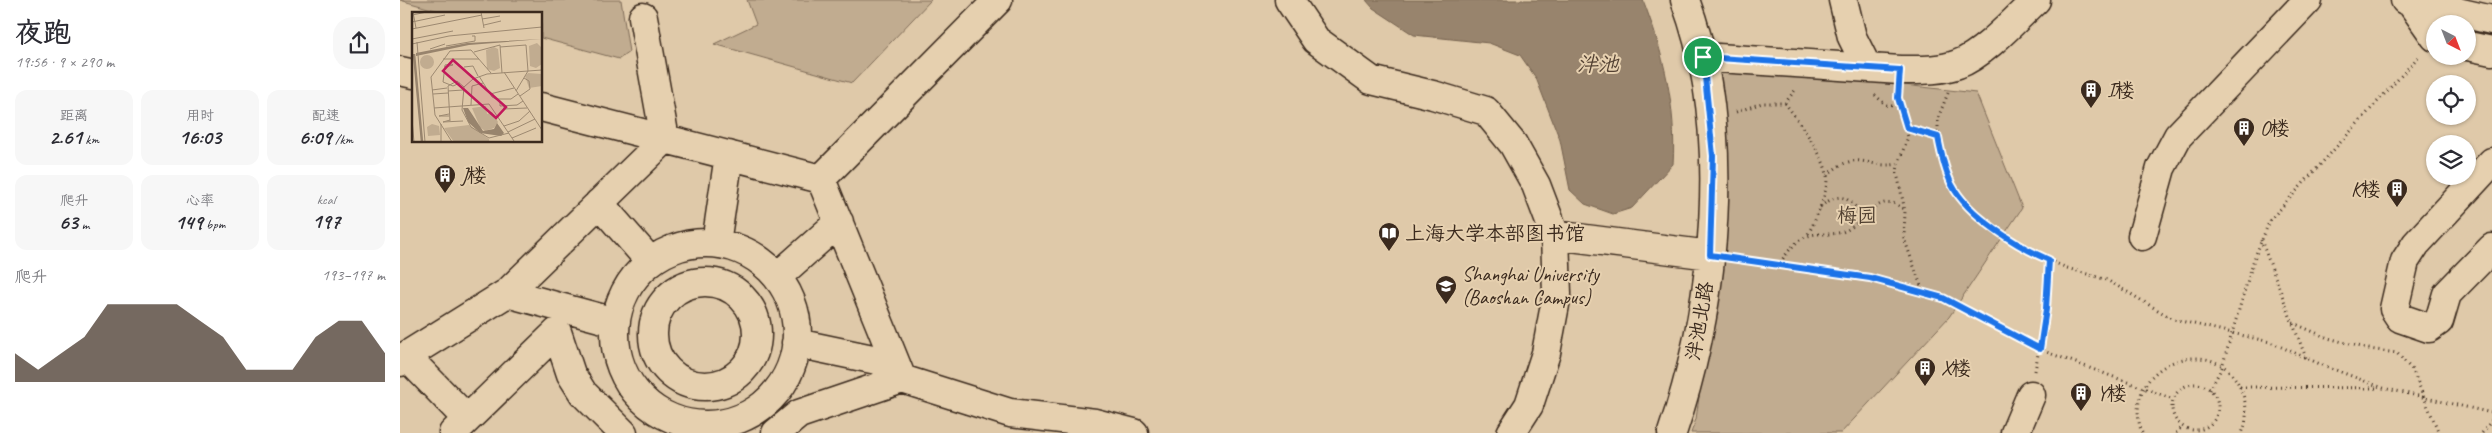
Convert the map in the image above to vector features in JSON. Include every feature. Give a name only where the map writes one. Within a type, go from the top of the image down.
[{"type":"street","points":[[821,179],[998,0]]},
{"type":"street","points":[[1289,0],[1316,40],[1371,80],[1433,94],[1486,111],[1513,144],[1536,185],[1555,235],[1557,294],[1546,353],[1529,405],[1511,433]]},
{"type":"street","name":"泮池北路","points":[[1672,433],[1694,358],[1710,255],[1713,205],[1711,126],[1703,57],[1685,0]]},
{"type":"street","points":[[1844,0],[1852,37],[1867,67]]},
{"type":"street","points":[[1703,57],[1900,70],[1931,70],[1959,64],[1992,42],[2036,0]]},
{"type":"street","points":[[2142,236],[2161,168],[2178,136],[2308,0]]},
{"type":"street","points":[[2408,0],[2492,20]]},
{"type":"street","points":[[2408,0],[2426,40]]},
{"type":"street","points":[[643,17],[664,139]]},
{"type":"street","points":[[2476,48],[2492,52]]},
{"type":"street","points":[[542,107],[821,179]]},
{"type":"street","points":[[634,390],[614,425],[584,393],[572,374],[557,332],[460,426],[403,359],[507,293],[664,139]]},
{"type":"street","points":[[716,243],[728,155]]},
{"type":"street","points":[[2492,162],[2416,244],[2405,261],[2394,309],[2400,318],[2429,328],[2439,321],[2447,294],[2492,248]]},
{"type":"street","points":[[821,179],[899,371]]},
{"type":"street","points":[[599,203],[650,261]]},
{"type":"street","points":[[777,277],[839,222]]},
{"type":"street","points":[[1555,235],[1710,255]]},
{"type":"street","points":[[716,243],[749,253],[764,263],[777,277],[786,289],[794,312],[796,343],[794,357],[786,376],[779,388],[762,405],[752,412],[729,422],[692,429],[648,406],[634,390],[618,360],[614,342],[615,322],[618,306],[625,291],[637,274],[650,261],[665,252],[686,245],[716,243]]},
{"type":"street","points":[[686,245],[695,283]]},
{"type":"street","points":[[730,288],[749,253]]},
{"type":"street","points":[[713,282],[730,288],[740,295],[749,306],[755,321],[756,341],[750,358],[739,373],[719,383],[697,385],[683,381],[671,373],[661,361],[655,348],[653,333],[660,310],[672,294],[684,286],[713,282]]},
{"type":"street","points":[[625,291],[660,310]]},
{"type":"street","points":[[507,293],[615,322]]},
{"type":"street","points":[[755,321],[794,312]]},
{"type":"street","points":[[796,343],[899,371],[1006,423],[1099,428],[1134,433]]},
{"type":"street","points":[[618,360],[655,348]]},
{"type":"street","points":[[750,358],[786,376]]},
{"type":"street","points":[[762,405],[779,431],[799,414],[899,371]]},
{"type":"street","points":[[661,413],[683,381]]},
{"type":"street","points":[[719,383],[729,422]]},
{"type":"street","points":[[2015,433],[2031,395]]},
{"type":"path","points":[[2210,390],[2222,366],[2230,333],[2261,239],[2270,220],[2426,47]]},
{"type":"path","points":[[1785,103],[1799,83],[1800,62]]},
{"type":"path","points":[[1959,64],[1938,118],[1938,137],[1952,186],[1976,213],[2023,249],[2107,280],[2173,319],[2270,342],[2383,388],[2492,413]]},
{"type":"path","points":[[1900,70],[1898,98],[1908,137],[1898,164],[1897,173],[1905,211],[1904,238],[1923,292]]},
{"type":"path","points":[[1711,126],[1745,108],[1762,103],[1785,103]]},
{"type":"path","points":[[1785,103],[1810,137],[1827,175]]},
{"type":"path","points":[[1907,128],[1938,137]]},
{"type":"path","points":[[1780,264],[1788,251],[1807,235],[1815,223],[1827,175],[1837,166],[1850,161],[1865,160],[1884,167],[1898,164]]},
{"type":"path","points":[[1820,207],[1828,200],[1845,197],[1851,200],[1863,216]]},
{"type":"path","points":[[1807,235],[1846,231],[1880,204],[1893,203],[1905,211]]},
{"type":"path","points":[[2261,239],[2306,358]]},
{"type":"path","points":[[1710,255],[1870,278],[1943,298],[2025,344],[2173,399]]},
{"type":"path","points":[[2031,395],[2046,309],[2049,260]]},
{"type":"path","points":[[2293,323],[2328,338],[2369,349],[2397,353],[2413,371],[2439,433]]},
{"type":"path","points":[[2142,433],[2137,409],[2143,388],[2156,372],[2167,363],[2180,359],[2195,358],[2209,360],[2222,366],[2240,387],[2245,401],[2246,415],[2242,433]]},
{"type":"path","points":[[2194,384],[2210,390],[2218,406],[2212,422],[2196,430],[2183,426],[2174,416],[2172,408],[2173,399],[2178,391],[2194,384]]},
{"type":"path","points":[[2240,387],[2383,388]]},
{"type":"path","points":[[2482,433],[2492,420]]},
{"type":"path","points":[[2176,433],[2183,426]]},
{"type":"green space","points":[[400,0],[621,0],[629,52],[619,59],[542,38],[542,12],[442,12]]},
{"type":"green space","points":[[747,0],[931,0],[852,83],[714,44],[756,24]]},
{"type":"green space","name":"梅园","points":[[1714,64],[1976,93],[2022,208],[1949,317],[1841,433],[1691,433],[1696,419],[1725,208]]},
{"type":"water","name":"泮池","points":[[1366,0],[1643,0],[1657,39],[1671,101],[1674,143],[1673,164],[1632,208],[1613,214],[1585,204],[1570,190],[1560,140],[1536,78],[1520,55],[1489,43],[1414,35],[1373,8]]},
{"type":"place","name":"I楼","points":[[2091,109]]},
{"type":"place","name":"O楼","points":[[2244,147]]},
{"type":"place","name":"J楼","points":[[445,194]]},
{"type":"place","name":"K楼","points":[[2397,208]]},
{"type":"place","name":"上海大学本部图书馆","points":[[1389,252]]},
{"type":"place","name":"Shanghai University (Baoshan Campus)","points":[[1446,305]]},
{"type":"place","name":"X楼","points":[[1925,387]]},
{"type":"place","name":"Y楼","points":[[2081,412]]},
{"type":"route","points":[[1703,57],[1900,70],[1898,98],[1907,128],[1938,137],[1944,164],[1952,186],[1976,213],[2000,233],[2023,249],[2049,260],[2046,309],[2040,349],[2025,344],[1943,298],[1870,278],[1710,255],[1713,156],[1710,106],[1703,57]]}]
